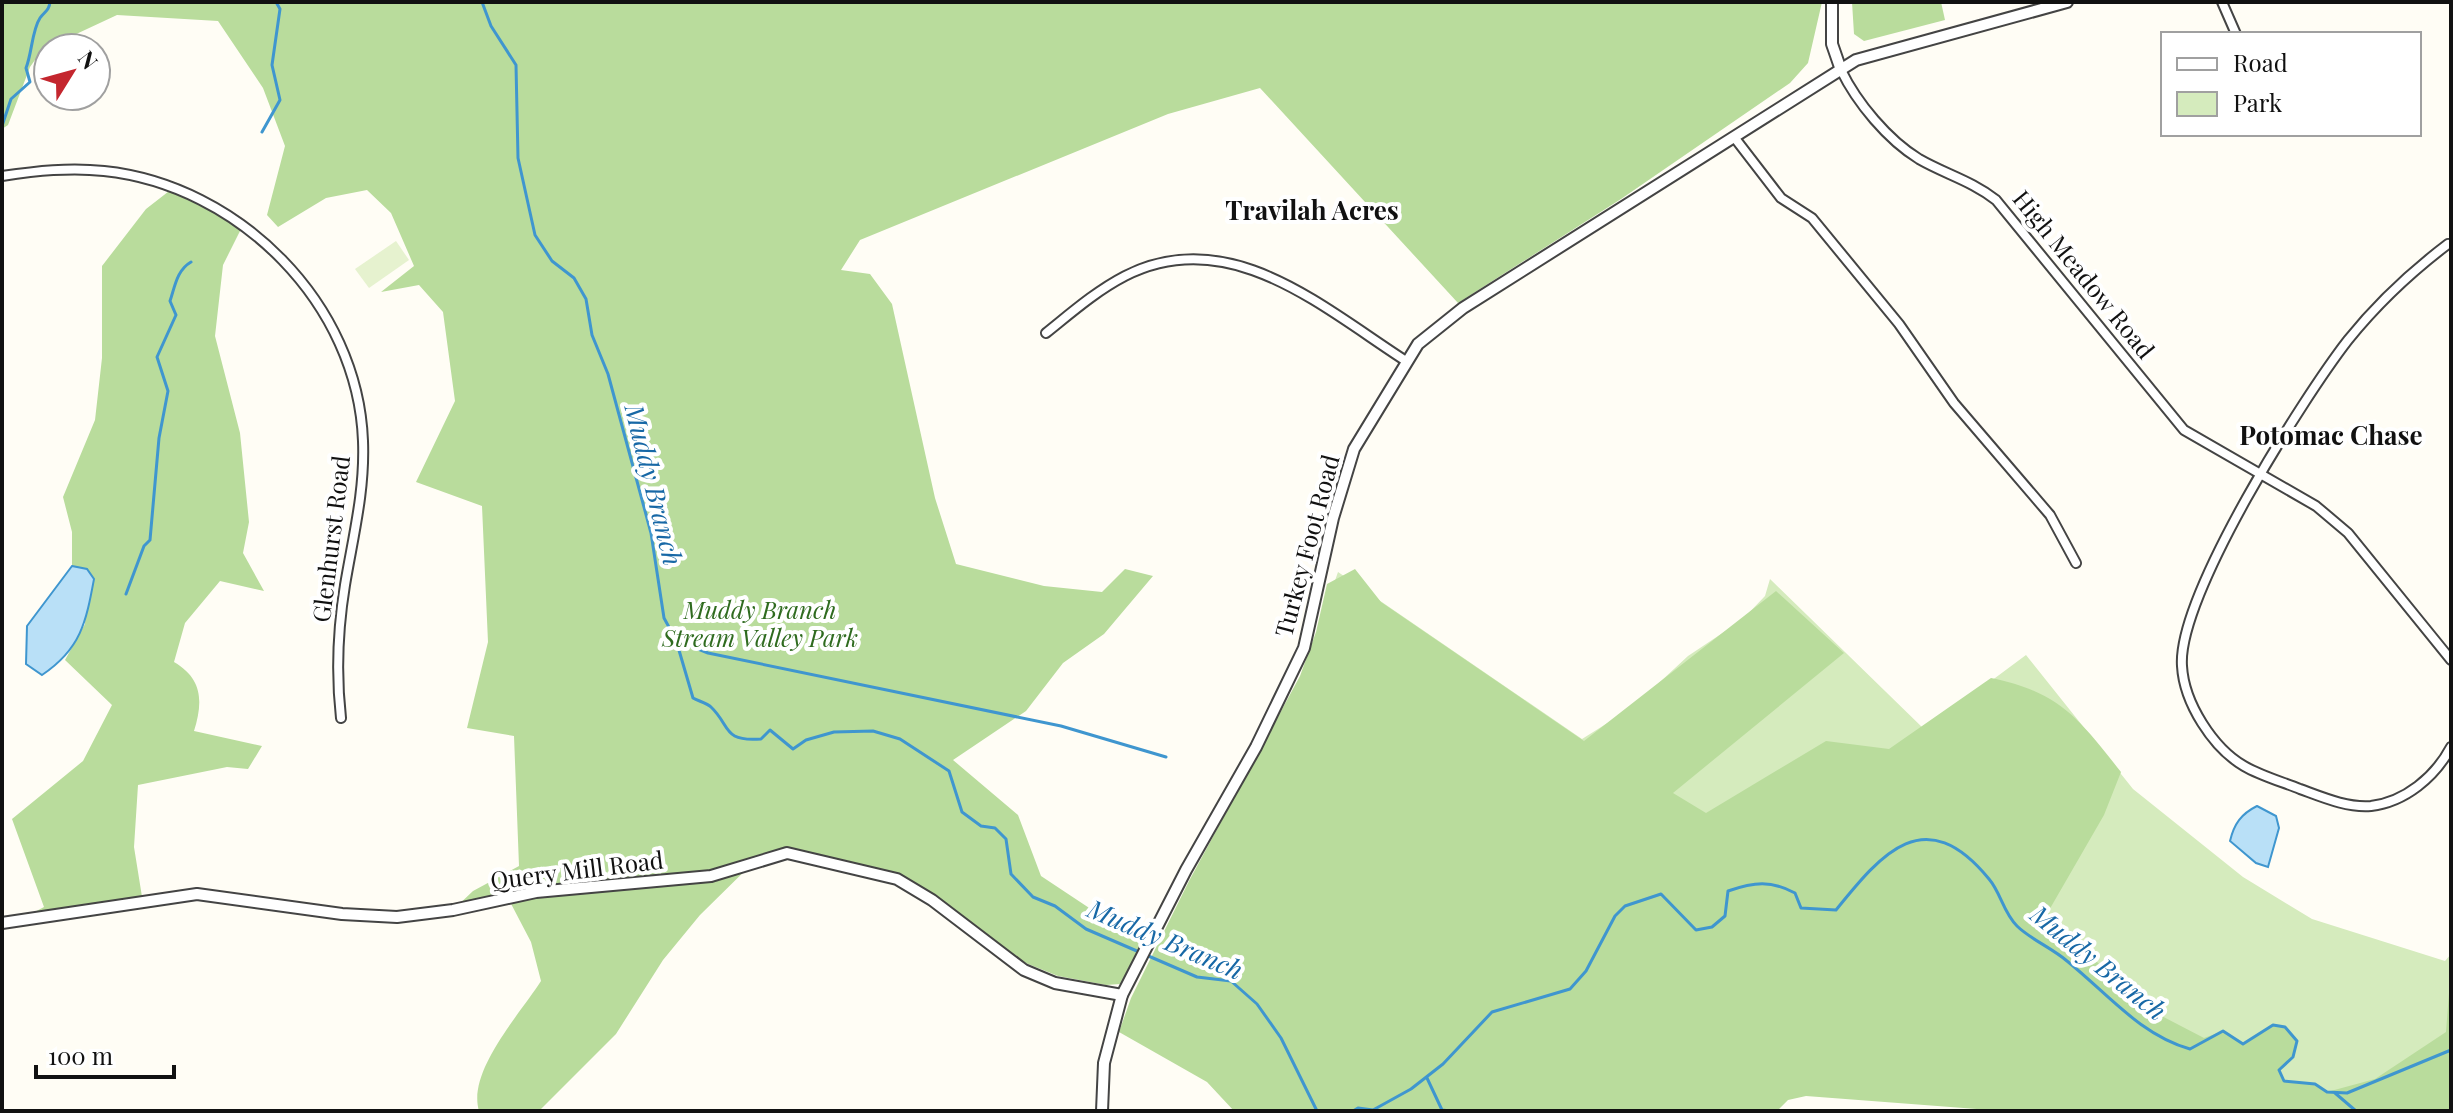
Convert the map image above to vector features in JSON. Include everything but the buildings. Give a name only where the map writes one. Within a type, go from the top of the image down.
[{"type":"street","points":[[1832,2],[1832,44],[1841,70]]},
{"type":"street","name":"Turkey Foot Road","points":[[1102,1111],[1104,1063],[1122,995],[1289,682],[1304,648],[1347,468],[1368,423],[1406,361],[1432,330],[1841,70],[1869,56],[2067,2]]},
{"type":"street","points":[[2222,2],[2235,32]]},
{"type":"street","name":"High Meadow Road","points":[[1841,70],[1853,91],[1898,144],[1920,160],[1978,186],[1996,200],[2184,430],[2316,506],[2348,533],[2451,660]]},
{"type":"street","points":[[1734,137],[1781,198],[1812,218],[1899,324],[1954,403],[2050,515],[2076,563]]},
{"type":"street","name":"Glenhurst Road","points":[[2,176],[37,170],[107,171],[173,188],[210,204],[252,231],[294,272],[317,302],[348,364],[363,439],[360,512],[340,615],[341,718]]},
{"type":"street","points":[[2448,244],[2395,288],[2349,338],[2260,476],[2208,574],[2184,639],[2181,666],[2187,692],[2206,728],[2244,767],[2321,797],[2351,805],[2372,806],[2397,798],[2422,784],[2451,747]]},
{"type":"street","points":[[1046,333],[1104,287],[1127,275],[1168,260],[1217,259],[1260,271],[1290,286],[1406,361]]},
{"type":"street","name":"Query Mill Road","points":[[2,923],[197,894],[342,914],[397,917],[453,910],[536,892],[711,876],[787,853],[872,870],[897,879],[932,900],[1024,970],[1055,983],[1122,995]]},
{"type":"green space","name":"Muddy Branch Stream Valley Park","points":[[2,2],[1822,2],[1808,63],[1790,83],[1621,199],[1458,303],[1260,88],[1168,114],[860,240],[841,270],[870,274],[892,304],[935,498],[956,564],[1044,586],[1102,592],[1125,569],[1153,576],[1104,634],[1063,663],[1026,711],[953,760],[1018,815],[1041,876],[1142,943],[1120,984],[1106,985],[1058,976],[999,949],[932,895],[897,874],[788,848],[762,854],[700,915],[663,960],[616,1034],[539,1111],[479,1111],[477,1095],[488,1061],[541,981],[531,942],[508,898],[453,910],[473,891],[519,866],[514,736],[467,728],[488,642],[482,506],[416,482],[455,401],[443,312],[419,285],[381,292],[414,266],[391,213],[367,190],[326,198],[278,227],[267,215],[285,146],[263,88],[218,21],[117,15],[81,32],[32,32],[32,64],[8,125],[2,129]]},
{"type":"green space","points":[[1852,2],[1941,2],[1945,20],[1864,41],[1854,34]]},
{"type":"green space","points":[[173,188],[243,225],[223,265],[215,336],[240,433],[249,522],[243,553],[264,591],[220,581],[185,623],[174,662],[191,676],[198,692],[199,710],[194,731],[262,746],[248,769],[227,767],[138,785],[134,847],[143,903],[14,923],[44,907],[12,819],[83,761],[112,705],[65,660],[85,624],[87,569],[72,566],[72,532],[63,497],[95,420],[102,358],[102,266],[146,209]]},
{"type":"green space","points":[[396,241],[409,260],[369,288],[355,269]]},
{"type":"green space","points":[[1355,569],[1381,602],[1584,741],[1776,591],[1844,653],[1673,793],[1706,813],[1826,741],[1889,749],[1991,678],[2035,691],[2066,710],[2080,723],[2121,772],[2104,815],[2048,912],[2102,967],[2154,1012],[2204,1038],[2223,1031],[2243,1044],[2273,1025],[2285,1027],[2297,1041],[2293,1057],[2279,1070],[2284,1081],[2315,1084],[2327,1092],[2375,1079],[2446,1032],[2451,967],[2451,1111],[2003,1111],[1806,1096],[1788,1100],[1777,1111],[1234,1111],[1207,1082],[1119,1032],[1131,998],[1189,881],[1300,676],[1316,632],[1327,584]]},
{"type":"green space","points":[[1338,572],[1582,739],[1633,707],[1688,656],[1742,620],[1765,596],[1770,579],[1925,730],[2026,655],[2133,789],[2243,877],[2312,919],[2445,961],[2451,954],[2451,1111],[1770,1085],[1760,1111],[1304,670]]},
{"type":"water","points":[[72,566],[87,569],[94,579],[88,608],[73,645],[42,675],[26,664],[27,626]]},
{"type":"water","points":[[2257,806],[2276,816],[2279,828],[2268,867],[2256,863],[2230,841],[2239,820]]},
{"type":"waterway","points":[[2,126],[11,99],[30,82],[26,68],[34,35],[37,23],[50,2]]},
{"type":"waterway","points":[[262,132],[280,100],[272,65],[280,9],[276,2]]},
{"type":"waterway","name":"Muddy Branch","points":[[482,2],[491,26],[516,65],[518,158],[535,235],[552,261],[574,278],[586,299],[592,335],[608,374],[651,533],[664,618],[676,640],[693,698],[711,707],[729,731],[740,738],[761,739],[770,730],[793,749],[806,740],[834,732],[873,731],[900,739],[949,771],[962,812],[981,826],[995,828],[1006,839],[1011,874],[1033,897],[1055,906],[1086,929],[1197,977],[1231,981],[1257,1004],[1281,1038],[1317,1111]]},
{"type":"waterway","points":[[126,594],[144,546],[150,540],[159,438],[168,391],[157,357],[176,315],[170,301],[175,284],[191,262]]},
{"type":"waterway","points":[[676,640],[708,653],[1061,726],[1166,757]]},
{"type":"waterway","name":"Muddy Branch","points":[[1353,1111],[1358,1108],[1373,1110],[1411,1089],[1443,1064],[1492,1012],[1570,989],[1586,971],[1615,916],[1625,906],[1661,894],[1696,930],[1712,927],[1725,916],[1728,891],[1762,884],[1795,893],[1801,908],[1836,910],[1870,870],[1888,855],[1906,844],[1925,840],[1945,843],[1966,856],[1993,884],[2017,926],[2067,961],[2125,1012],[2172,1043],[2190,1049],[2223,1031],[2243,1044],[2273,1025],[2285,1027],[2297,1041],[2293,1057],[2279,1070],[2284,1081],[2315,1084],[2327,1092],[2347,1093],[2451,1050]]},
{"type":"waterway","points":[[1427,1078],[1442,1110],[1450,1111]]},
{"type":"waterway","points":[[2335,1093],[2356,1111]]},
{"type":"district","name":"Travilah Acres","points":[[1312,211]]},
{"type":"district","name":"Potomac Chase","points":[[2331,436]]}]
